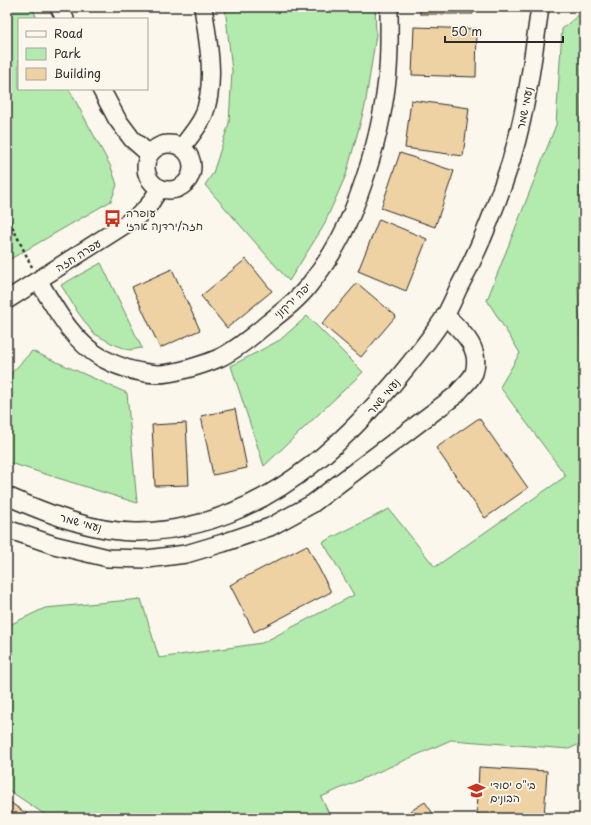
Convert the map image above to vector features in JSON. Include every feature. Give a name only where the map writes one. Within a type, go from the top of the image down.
[{"type":"street","points":[[59,7],[64,18]]},
{"type":"street","points":[[182,147],[203,117],[210,92],[210,59],[203,7]]},
{"type":"street","name":"יפה ירקוני","points":[[38,280],[66,325],[83,344],[102,358],[131,370],[158,374],[188,369],[220,358],[250,338],[282,312],[309,285],[331,255],[352,214],[367,172],[379,128],[387,80],[389,7]]},
{"type":"street","name":"נעמי שמר","points":[[7,496],[66,519],[104,529],[138,532],[176,528],[212,520],[253,504],[313,465],[340,442],[370,412],[410,364],[445,315],[489,224],[506,177],[522,123],[540,7]]},
{"type":"street","points":[[102,90],[117,119],[132,140],[149,154]]},
{"type":"street","points":[[168,143],[176,144],[182,147],[188,152],[192,159],[193,167],[188,181],[175,190],[160,188],[151,181],[146,170],[146,162],[149,154],[154,148],[168,143]]},
{"type":"street","name":"עפרה חזה","points":[[7,300],[138,216],[149,205],[160,188]]},
{"type":"street","points":[[7,529],[54,545],[108,558],[147,559],[186,554],[223,544],[270,527],[318,499],[456,394],[473,374],[476,359],[473,347],[466,335],[445,315]]},
{"type":"path","points":[[7,216],[38,280]]},
{"type":"green space","points":[[7,7],[32,7],[37,18],[18,18],[18,90],[70,90],[111,167],[117,185],[111,201],[7,261],[7,90],[10,88],[7,76]]},
{"type":"green space","points":[[225,7],[375,7],[376,35],[365,106],[346,175],[323,227],[289,281],[205,185],[213,173],[229,123],[232,71]]},
{"type":"green space","points":[[582,12],[578,289],[584,411],[584,573],[578,581],[580,625],[584,632],[584,742],[569,749],[451,740],[321,797],[331,818],[50,818],[7,789],[7,626],[45,608],[141,599],[159,658],[262,643],[354,595],[323,542],[389,509],[435,567],[566,476],[500,387],[520,353],[487,300],[556,125],[562,29]]},
{"type":"green space","points":[[101,263],[142,348],[129,350],[113,344],[93,333],[61,285]]},
{"type":"green space","points":[[307,316],[363,372],[264,466],[231,366],[280,340]]},
{"type":"green space","points":[[32,351],[127,393],[137,503],[7,462],[7,378]]},
{"type":"building","points":[[420,7],[473,7],[473,14],[420,14]]},
{"type":"building","points":[[414,27],[477,29],[476,77],[412,75]]},
{"type":"building","points":[[411,100],[469,108],[463,156],[405,148]]},
{"type":"building","points":[[400,153],[454,171],[435,227],[381,208]]},
{"type":"building","points":[[379,219],[427,239],[406,291],[358,271]]},
{"type":"building","points":[[246,259],[272,291],[227,328],[201,296]]},
{"type":"building","points":[[172,269],[200,330],[160,348],[132,287]]},
{"type":"building","points":[[357,283],[396,316],[361,357],[322,324]]},
{"type":"building","points":[[235,409],[247,468],[213,475],[201,416]]},
{"type":"building","points":[[479,418],[528,488],[485,518],[436,448]]},
{"type":"building","points":[[186,423],[189,485],[155,486],[152,425]]},
{"type":"building","points":[[307,545],[331,592],[254,632],[230,585]]},
{"type":"building","points":[[479,767],[547,771],[544,818],[477,815]]},
{"type":"building","points":[[8,801],[33,818],[7,818]]},
{"type":"building","points":[[425,802],[436,818],[404,818],[403,816]]},
{"type":"place","name":"עופרה חזה/ירדנה ארזי","points":[[113,218]]},
{"type":"place","name":"בי\"ס יסודי הבונים","points":[[477,790]]}]
